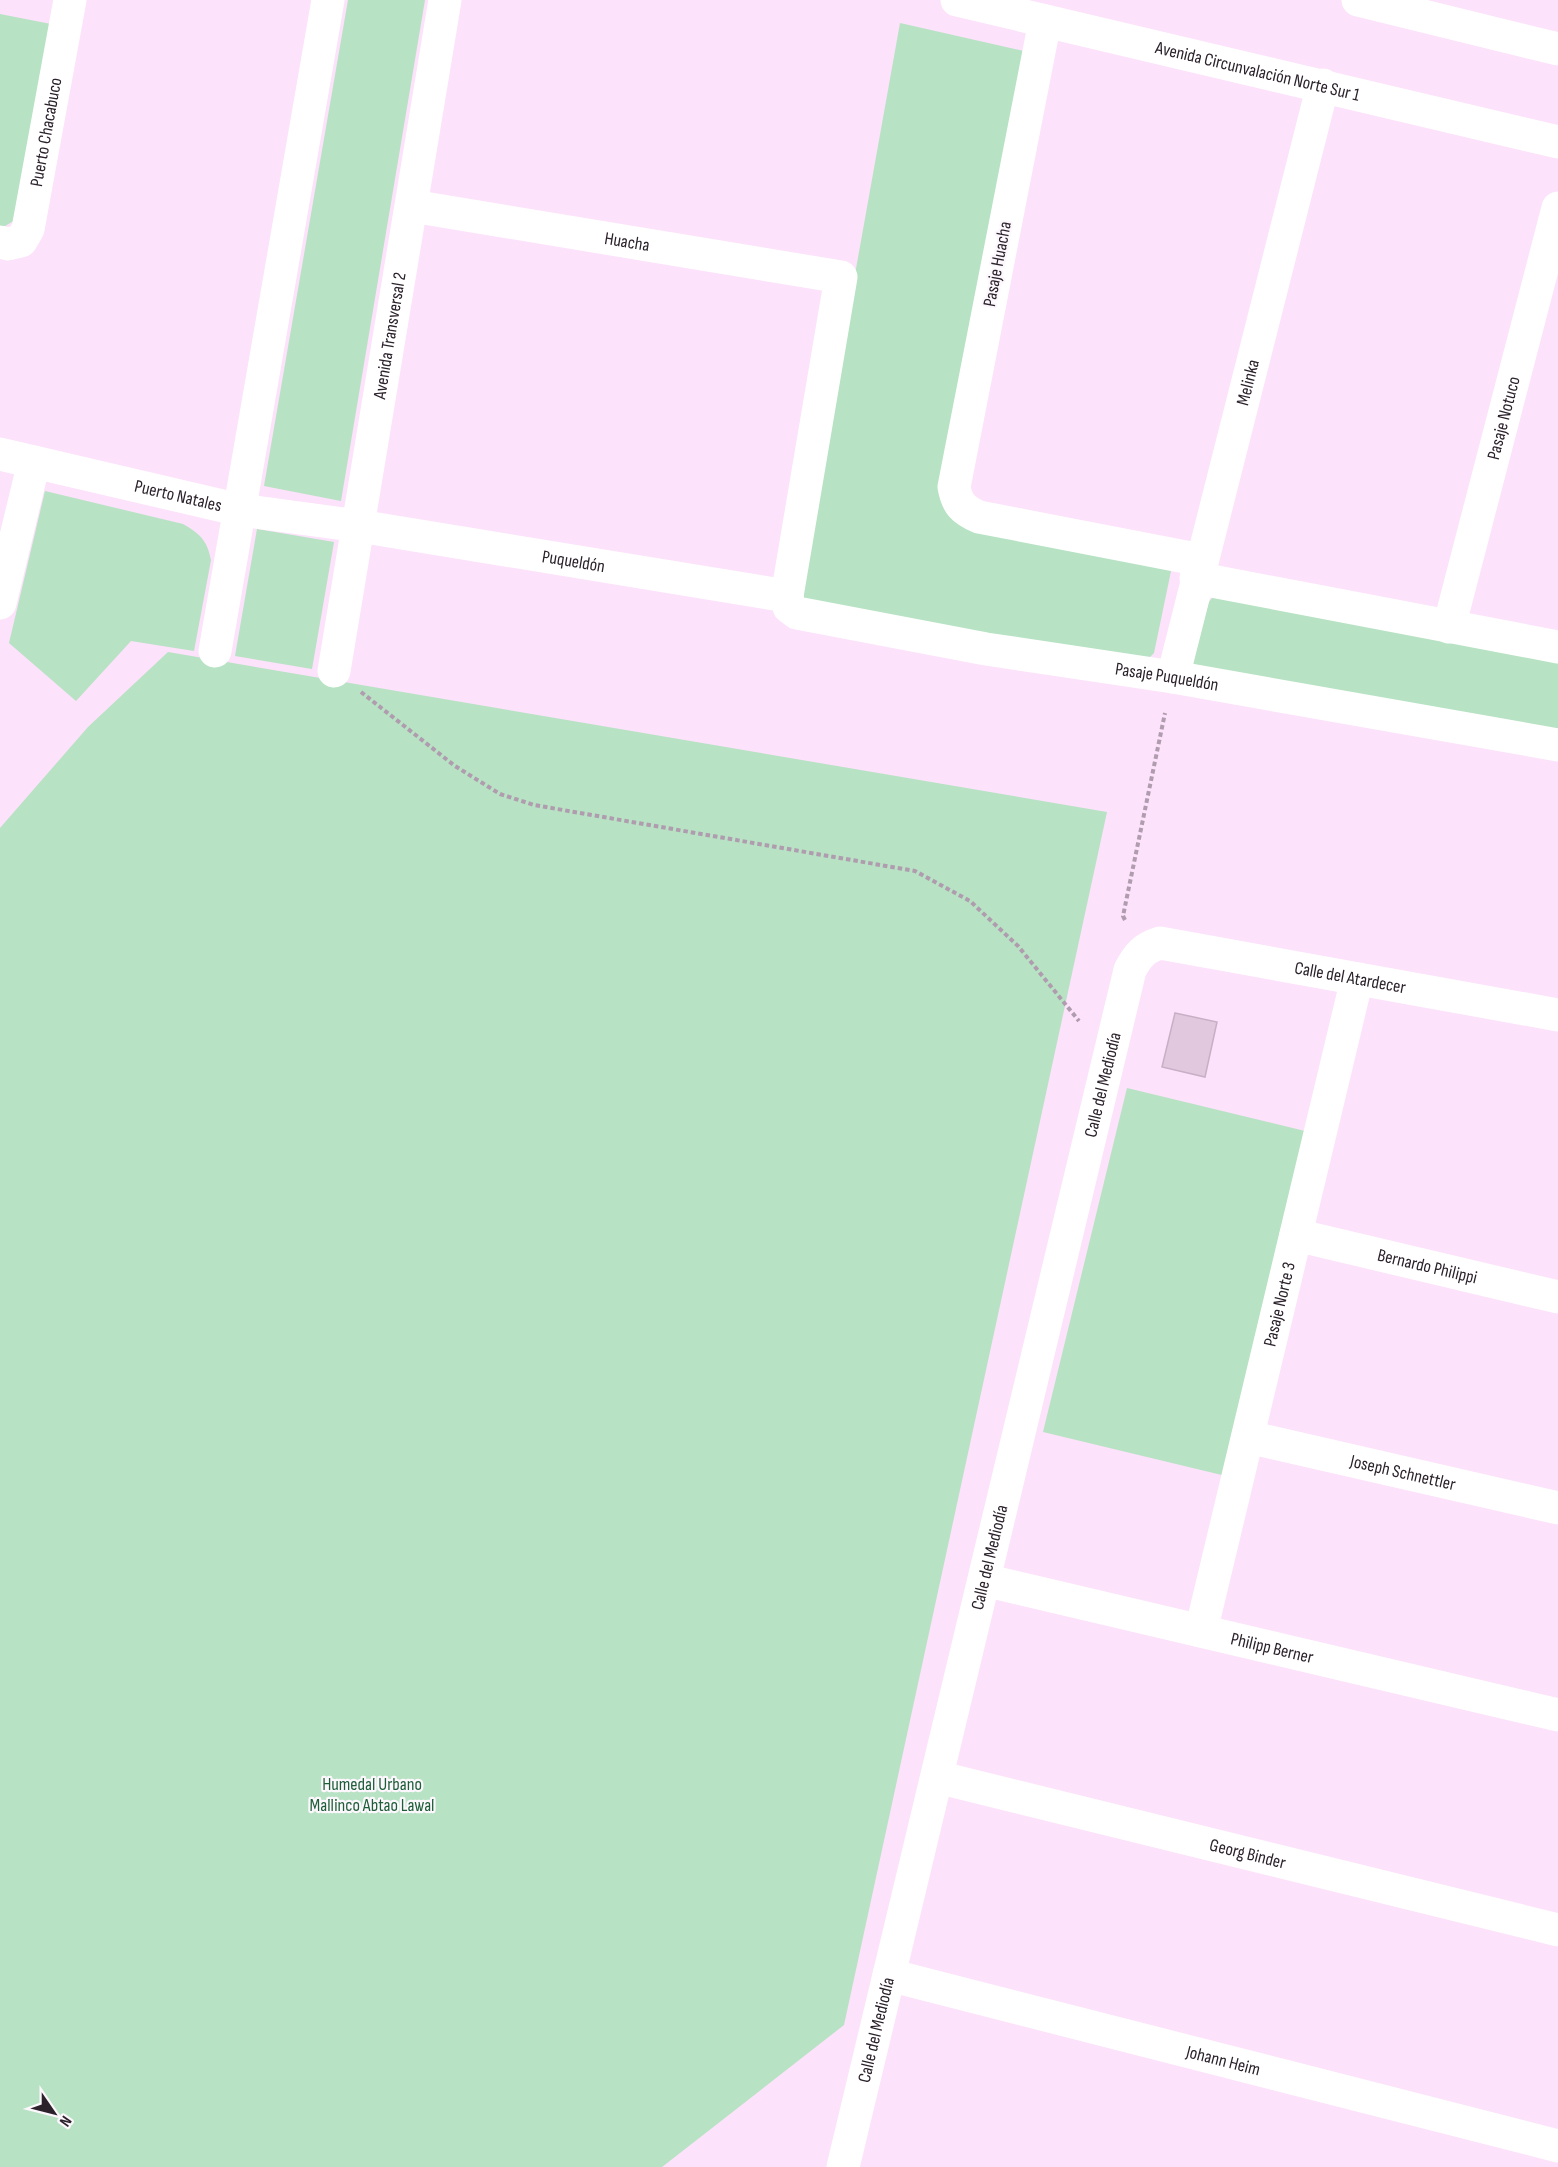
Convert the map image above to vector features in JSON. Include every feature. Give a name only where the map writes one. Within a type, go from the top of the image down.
[{"type":"street","name":"Puerto Chacabuco","points":[[0,242],[8,244],[21,241],[28,229],[70,0]]},
{"type":"street","points":[[215,651],[328,0]]},
{"type":"street","name":"Avenida Transversal 2","points":[[334,671],[445,0]]},
{"type":"street","name":"Avenida Circunvalación Norte Sur 1","points":[[957,0],[1558,142]]},
{"type":"street","points":[[1358,0],[1558,49]]},
{"type":"street","name":"Pasaje Huacha","points":[[1045,21],[954,487],[960,506],[979,517],[1199,569]]},
{"type":"street","name":"Melinka","points":[[1173,677],[1323,85]]},
{"type":"street","name":"Huacha","points":[[412,206],[840,277],[787,596]]},
{"type":"street","name":"Pasaje Notuco","points":[[1449,627],[1558,208]]},
{"type":"street","name":"Puerto Natales","points":[[0,454],[240,510],[359,526]]},
{"type":"street","points":[[0,603],[34,462]]},
{"type":"street","name":"Puqueldón","points":[[359,526],[787,596]]},
{"type":"street","points":[[1199,569],[1449,627],[1558,647]]},
{"type":"street","name":"Pasaje Puqueldón","points":[[787,596],[789,607],[797,613],[986,649],[1173,677],[1558,745]]},
{"type":"street","name":"Calle del Atardecer","points":[[1143,950],[1160,943],[1558,1015]]},
{"type":"street","name":"Calle del Mediodía","points":[[843,2167],[1130,970],[1143,950]]},
{"type":"street","name":"Pasaje Norte 3","points":[[1201,1631],[1357,979]]},
{"type":"street","name":"Bernardo Philippi","points":[[1296,1235],[1558,1297]]},
{"type":"street","name":"Joseph Schnettler","points":[[1248,1437],[1558,1508]]},
{"type":"street","name":"Philipp Berner","points":[[984,1580],[1558,1715]]},
{"type":"street","name":"Georg Binder","points":[[937,1777],[1558,1930]]},
{"type":"street","name":"Johann Heim","points":[[890,1975],[1558,2146]]},
{"type":"path","points":[[334,671],[455,766],[500,794],[534,806],[915,871],[970,901],[1018,946],[1109,1059]]},
{"type":"path","points":[[1143,950],[1123,916],[1173,677]]},
{"type":"green space","points":[[348,0],[425,0],[341,501],[264,486]]},
{"type":"green space","points":[[0,14],[51,24],[17,219],[0,229]]},
{"type":"green space","points":[[900,23],[1024,51],[942,491],[1169,566],[1171,571],[1154,653],[1145,662],[807,608],[798,593]]},
{"type":"green space","points":[[45,491],[183,524],[202,538],[211,560],[194,651],[131,641],[76,701],[9,643]]},
{"type":"green space","points":[[257,529],[334,542],[312,669],[235,656]]},
{"type":"green space","points":[[1214,596],[1558,654],[1558,738],[1200,675],[1192,662],[1206,605]]},
{"type":"green space","name":"Humedal Urbano Mallinco Abtao Lawal","points":[[168,652],[1107,812],[844,2025],[662,2167],[0,2167],[0,828],[88,727]]},
{"type":"green space","points":[[1127,1088],[1309,1132],[1226,1476],[1043,1432]]},
{"type":"building","points":[[1175,1013],[1217,1022],[1205,1077],[1162,1067]]}]
